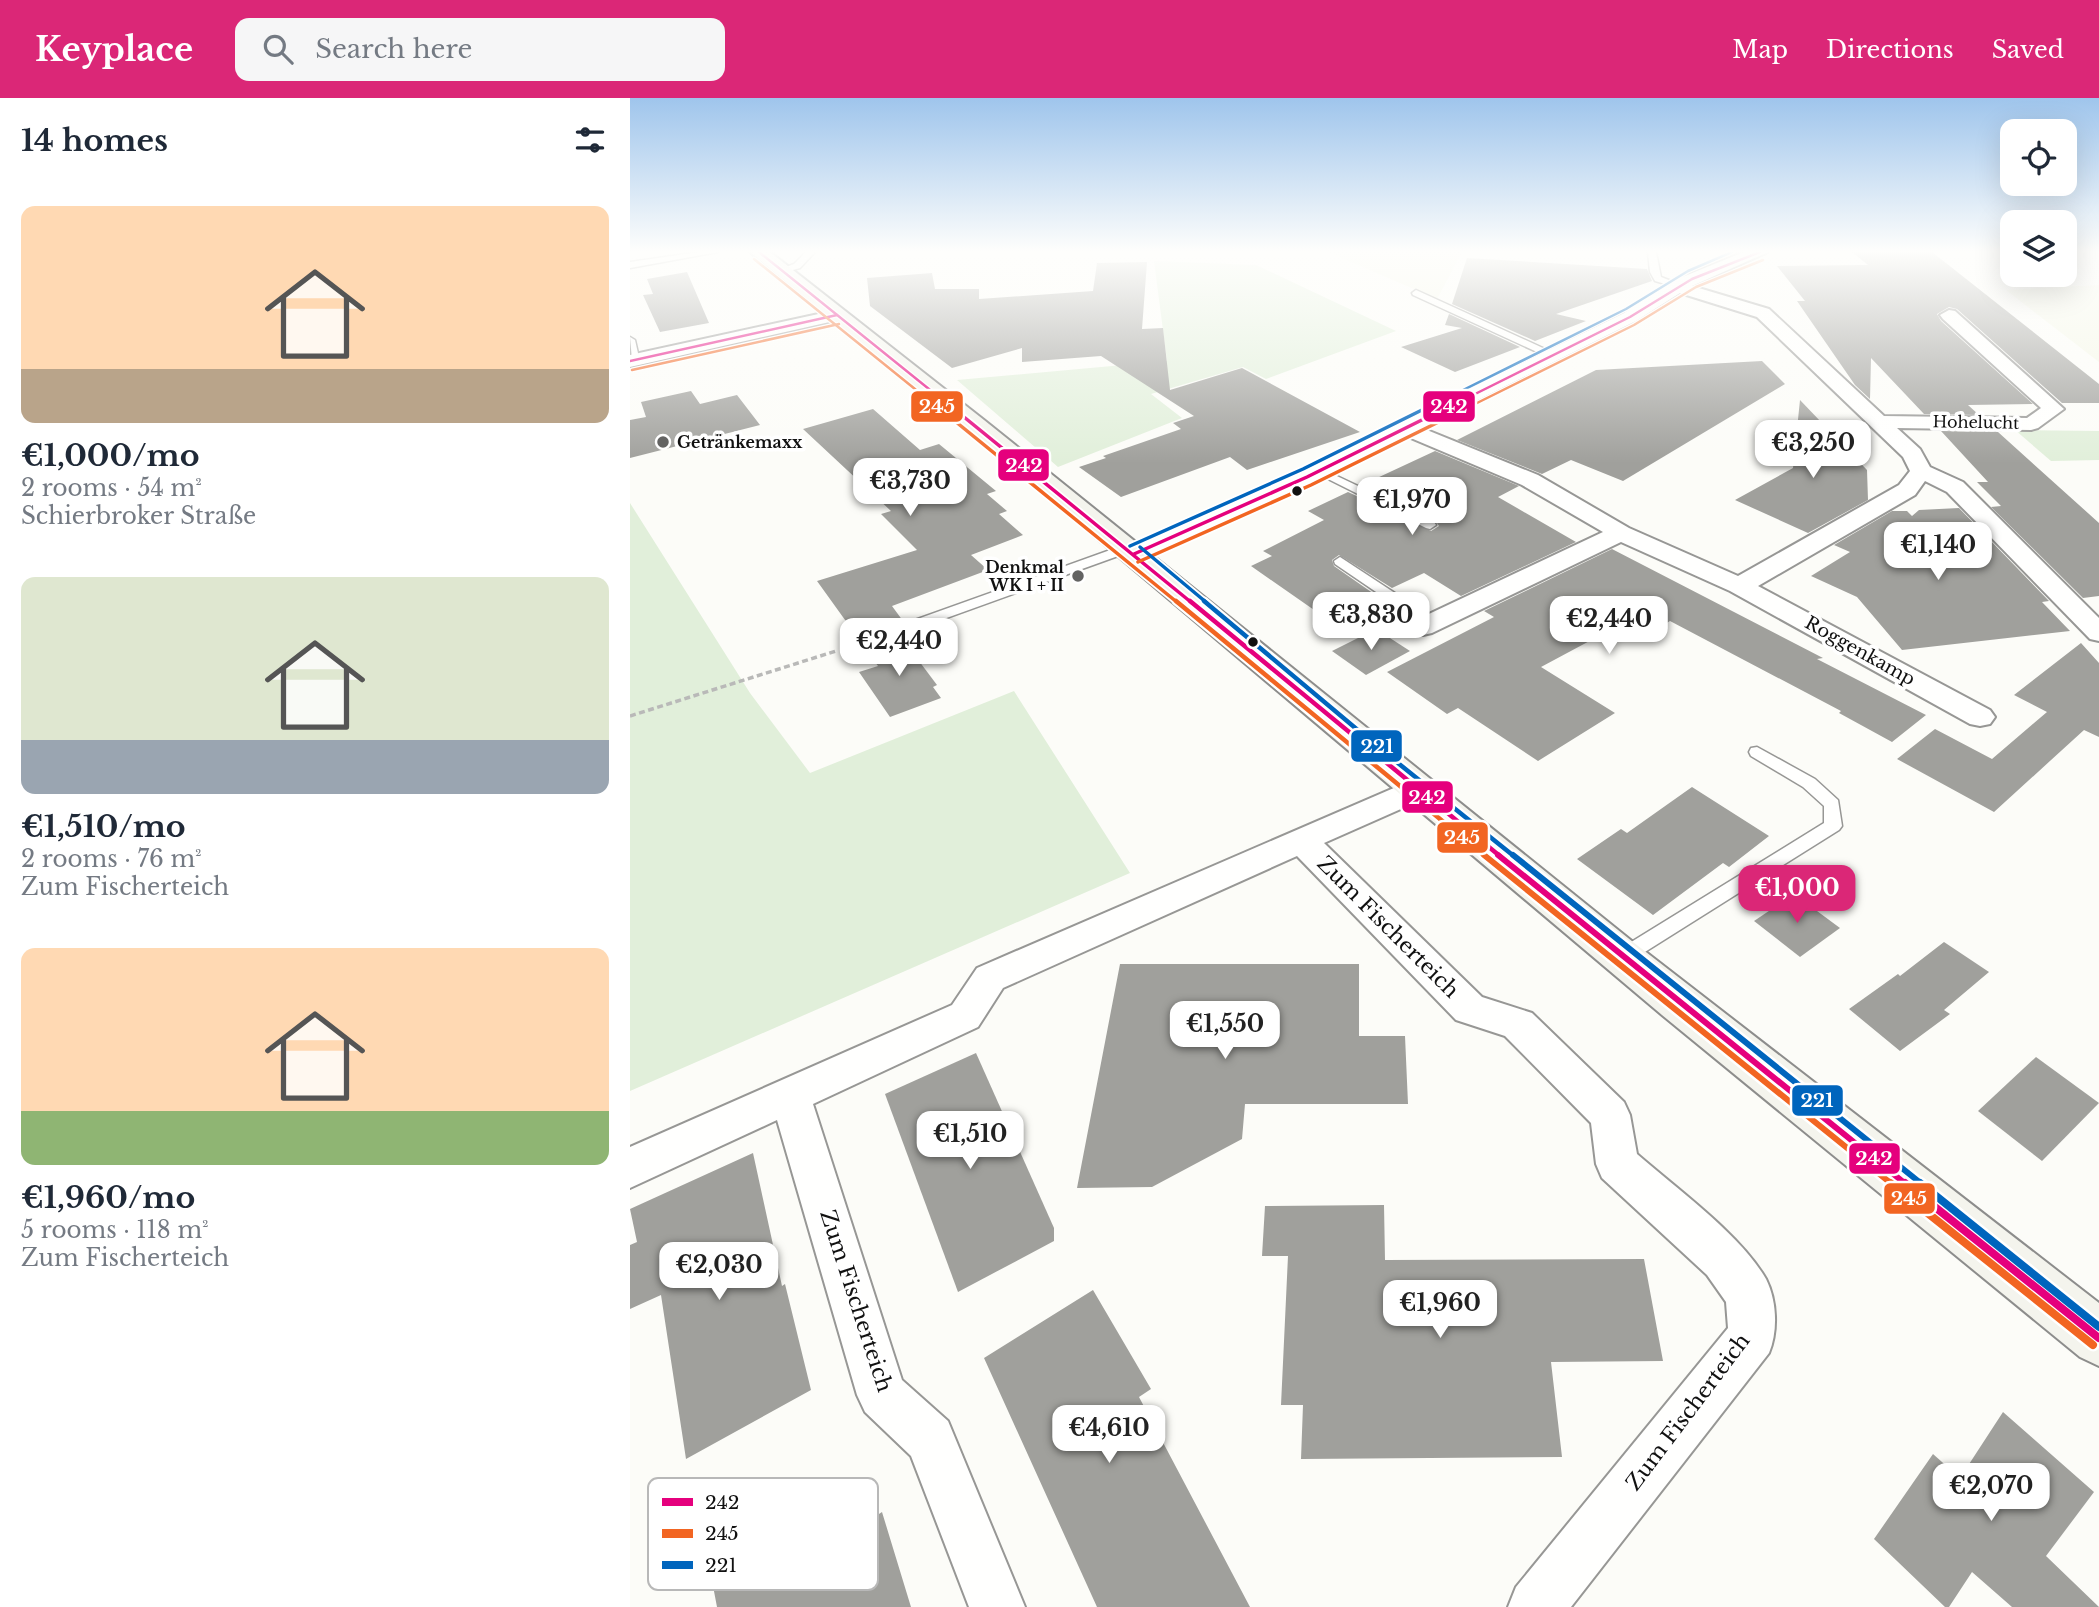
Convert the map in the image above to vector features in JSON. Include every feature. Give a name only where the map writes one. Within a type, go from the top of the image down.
[{"type":"main road","points":[[846,322],[1130,551],[1622,957],[2099,1338]]},
{"type":"street","points":[[634,360],[804,322]]},
{"type":"street","points":[[1130,551],[1320,471],[1619,322]]},
{"type":"street","points":[[1773,322],[1912,454],[1921,471],[1955,487],[2099,633]]},
{"type":"street","name":"Hohelucht","points":[[1879,422],[2031,424],[2054,409],[1957,322]]},
{"type":"street","name":"Roggenkamp","points":[[1406,429],[1530,480],[1621,533],[1739,586],[1980,716]]},
{"type":"street","points":[[1739,586],[1907,490],[1921,471]]},
{"type":"street","points":[[1427,625],[1621,533]]},
{"type":"street","name":"Zum Fischerteich","points":[[630,1168],[965,1016],[990,978],[1417,789]]},
{"type":"street","name":"Zum Fischerteich","points":[[1301,840],[1469,1009],[1518,1024],[1610,1115],[1617,1164],[1723,1259],[1749,1295],[1752,1336],[1536,1607]]},
{"type":"street","name":"Zum Fischerteich","points":[[790,1095],[882,1395],[930,1439],[998,1607]]},
{"type":"lane","points":[[1480,322],[1553,356]]},
{"type":"lane","points":[[630,340],[634,360]]},
{"type":"lane","points":[[1320,471],[1430,524]]},
{"type":"lane","points":[[861,644],[1130,551]]},
{"type":"lane","points":[[1340,561],[1427,625]]},
{"type":"lane","points":[[1622,957],[1833,826],[1832,804],[1809,783],[1757,752]]},
{"type":"path","points":[[630,716],[861,644]]},
{"type":"green space","points":[[1162,322],[1378,322],[1396,331],[1266,379],[1243,367],[1151,394],[1182,418],[1058,467],[957,380],[1167,361]]},
{"type":"green space","points":[[2048,322],[2099,322],[2099,362]]},
{"type":"green space","points":[[2015,430],[2099,431],[2099,460],[2051,461]]},
{"type":"green space","points":[[630,503],[750,693],[810,773],[1014,691],[1130,873],[630,1091]]},
{"type":"building","points":[[656,322],[709,323],[660,332]]},
{"type":"building","points":[[892,322],[1142,322],[1142,329],[1163,328],[1170,390],[1242,368],[1360,432],[1247,470],[1230,457],[1121,497],[1079,467],[1181,429],[1173,423],[1194,416],[1101,356],[1022,362],[1022,348],[952,368]]},
{"type":"building","points":[[1446,322],[1467,322],[1520,347],[1455,372],[1401,347],[1462,328],[1445,325]]},
{"type":"building","points":[[1493,322],[1582,322],[1535,341]]},
{"type":"building","points":[[1812,322],[1943,322],[2033,404],[1968,405],[1979,415],[1924,414],[1871,358],[1870,399],[1855,385]]},
{"type":"building","points":[[1972,322],[2021,322],[2099,384],[2099,403],[2062,403]]},
{"type":"building","points":[[1762,361],[1785,384],[1623,481],[1571,460],[1542,474],[1457,440],[1596,370]]},
{"type":"building","name":"Getränkemaxx","points":[[691,391],[700,404],[737,395],[760,425],[630,458],[630,420],[646,417],[641,402]]},
{"type":"building","points":[[1800,400],[1867,470],[1868,500],[1808,533],[1735,500],[1793,468]]},
{"type":"building","points":[[873,409],[920,450],[939,444],[996,491],[987,494],[1007,511],[999,514],[1023,535],[971,555],[988,570],[892,606],[903,621],[858,638],[817,581],[917,550],[881,514],[891,511],[803,429]]},
{"type":"building","points":[[1941,431],[1998,432],[2099,523],[2099,596],[2083,598],[1991,507],[2001,506],[1977,482],[1988,482]]},
{"type":"building","points":[[1435,451],[1519,486],[1498,497],[1576,542],[1461,596],[1424,573],[1392,588],[1339,555],[1332,560],[1334,566],[1377,596],[1327,619],[1251,566],[1272,556],[1263,551],[1324,520],[1308,511],[1348,492],[1431,531],[1439,526],[1435,520],[1362,485]]},
{"type":"building","points":[[1959,508],[2049,601],[2042,602],[2070,631],[1902,650],[1857,597],[1811,576],[1850,552],[1834,545],[1892,511],[1907,511],[1912,516],[1919,510]]},
{"type":"building","points":[[1612,549],[1823,658],[1817,659],[1926,715],[1892,742],[1839,713],[1841,711],[1670,621],[1657,629],[1644,622],[1634,627],[1625,622],[1541,667],[1615,713],[1538,761],[1458,708],[1447,714],[1387,672],[1494,617],[1484,611]]},
{"type":"building","points":[[1376,629],[1410,651],[1366,675],[1332,651]]},
{"type":"building","points":[[901,637],[937,685],[933,687],[941,698],[890,717],[859,672],[878,666],[866,650]]},
{"type":"building","points":[[2081,643],[2099,663],[2099,737],[2084,730],[1994,812],[1897,759],[1935,729],[1992,759],[2047,712],[2014,695]]},
{"type":"building","points":[[1692,787],[1769,836],[1729,867],[1723,863],[1653,915],[1577,859],[1621,829],[1627,833]]},
{"type":"building","points":[[1794,894],[1840,928],[1800,957],[1754,921]]},
{"type":"building","points":[[1944,942],[1989,972],[1944,1010],[1950,1014],[1900,1051],[1849,1009],[1898,974],[1900,976]]},
{"type":"building","points":[[1120,964],[1359,964],[1359,1036],[1405,1036],[1408,1104],[1245,1104],[1242,1139],[1152,1187],[1077,1188]]},
{"type":"building","points":[[976,1053],[1054,1228],[1054,1241],[958,1292],[885,1094]]},
{"type":"building","points":[[2036,1057],[2099,1103],[2042,1161],[1978,1111]]},
{"type":"building","points":[[753,1153],[782,1286],[785,1284],[811,1390],[686,1459],[661,1295],[630,1309],[630,1245],[637,1242],[630,1209]]},
{"type":"building","points":[[1384,1205],[1385,1260],[1644,1259],[1663,1361],[1551,1362],[1562,1457],[1301,1459],[1303,1405],[1281,1405],[1288,1256],[1262,1256],[1265,1206]]},
{"type":"building","points":[[1093,1290],[1151,1389],[1139,1397],[1250,1607],[1097,1607],[984,1358]]},
{"type":"building","points":[[2003,1412],[2094,1492],[2046,1556],[2099,1607],[2012,1607],[1972,1572],[1949,1607],[1945,1607],[1874,1539],[1933,1454],[1960,1478]]},
{"type":"building","points":[[882,1512],[911,1607],[717,1607],[714,1590],[878,1590],[878,1515]]},
{"type":"transit line","name":"242","points":[[630,361],[804,322]]},
{"type":"transit line","name":"245","points":[[833,322],[1078,520],[1612,961],[2093,1345]]},
{"type":"transit line","name":"242","points":[[846,322],[1083,513],[1618,954],[2099,1338]]},
{"type":"transit line","name":"221","points":[[1130,546],[1303,469],[1599,322]]},
{"type":"transit line","name":"242","points":[[1134,554],[1307,477],[1619,322]]},
{"type":"transit line","name":"245","points":[[1138,562],[1311,485],[1638,322]]},
{"type":"transit line","name":"245","points":[[632,370],[839,324]]},
{"type":"transit line","name":"221","points":[[1140,547],[1378,747],[2099,1327]]},
{"type":"place","name":"Getränkemaxx","points":[[663,442]]},
{"type":"place","name":"Denkmal WK I + II","points":[[1078,576]]}]
